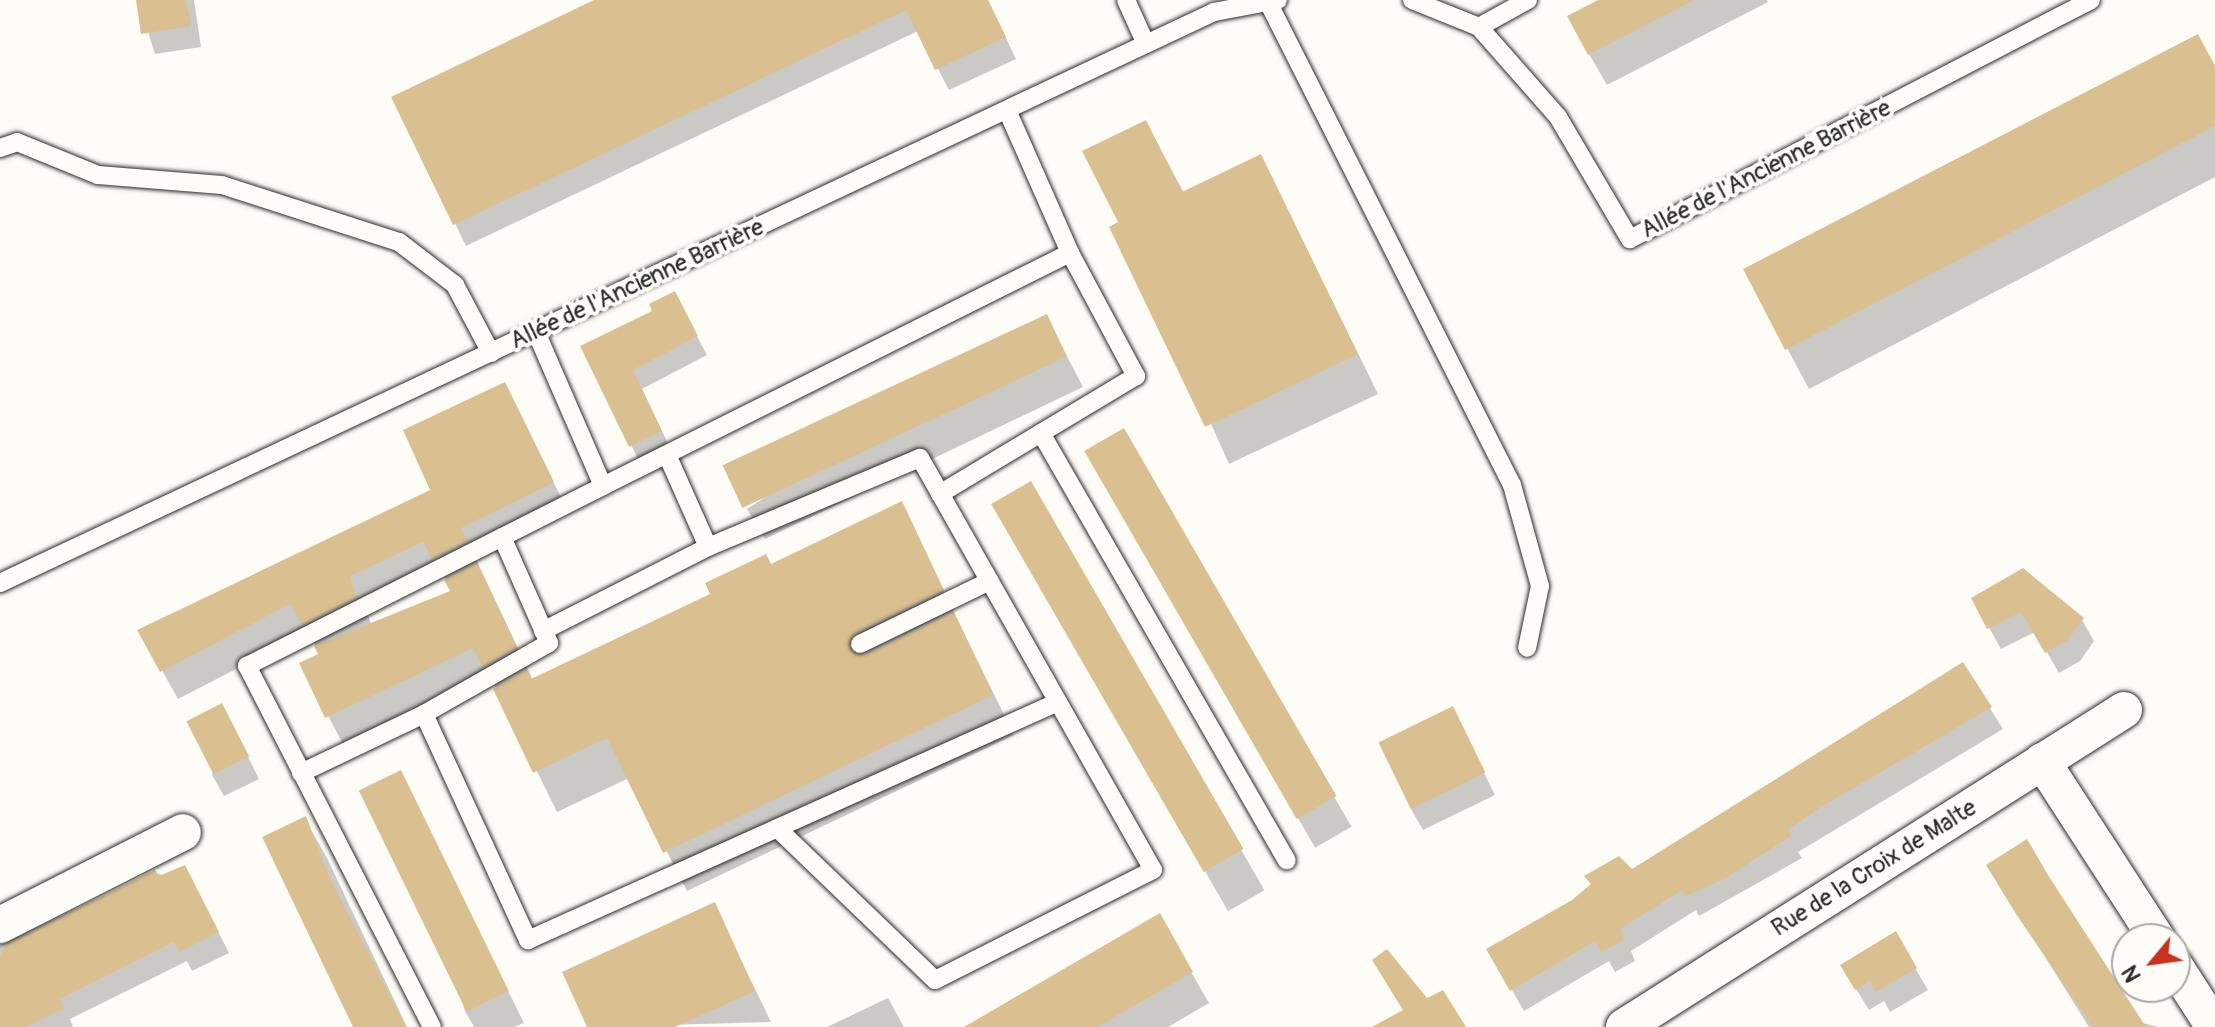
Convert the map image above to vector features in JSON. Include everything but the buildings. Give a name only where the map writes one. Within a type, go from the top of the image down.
[{"type":"street","name":"Rue de la Croix de Malte","points":[[1624,1027],[2124,710]]},
{"type":"street","points":[[2042,761],[2147,923]]},
{"type":"street","points":[[0,925],[183,832]]},
{"type":"street","points":[[2191,991],[2214,1027]]},
{"type":"lane","points":[[1126,0],[1146,44]]},
{"type":"lane","name":"Allée de l'Ancienne Barrière","points":[[1412,0],[1479,27],[1558,117],[1630,239],[2091,0]]},
{"type":"lane","points":[[1479,27],[1528,0]]},
{"type":"lane","points":[[1273,1],[1512,485],[1540,586],[1527,648]]},
{"type":"lane","name":"Allée de l'Ancienne Barrière","points":[[0,583],[1214,12],[1273,1]]},
{"type":"lane","points":[[940,494],[1136,376],[1070,253],[1007,110]]},
{"type":"lane","points":[[0,133],[9,145],[98,175],[222,185],[399,242],[455,285],[491,353]]},
{"type":"lane","points":[[432,1027],[247,666],[1070,253]]},
{"type":"lane","points":[[536,332],[603,486]]},
{"type":"lane","points":[[1041,433],[1287,860]]},
{"type":"lane","points":[[668,457],[708,547]]},
{"type":"lane","points":[[543,631],[708,547],[920,458],[1153,870],[935,980],[777,828]]},
{"type":"lane","points":[[301,773],[424,714],[549,643],[502,537]]},
{"type":"lane","points":[[860,644],[990,581]]},
{"type":"lane","points":[[424,714],[528,940],[1058,702]]}]
